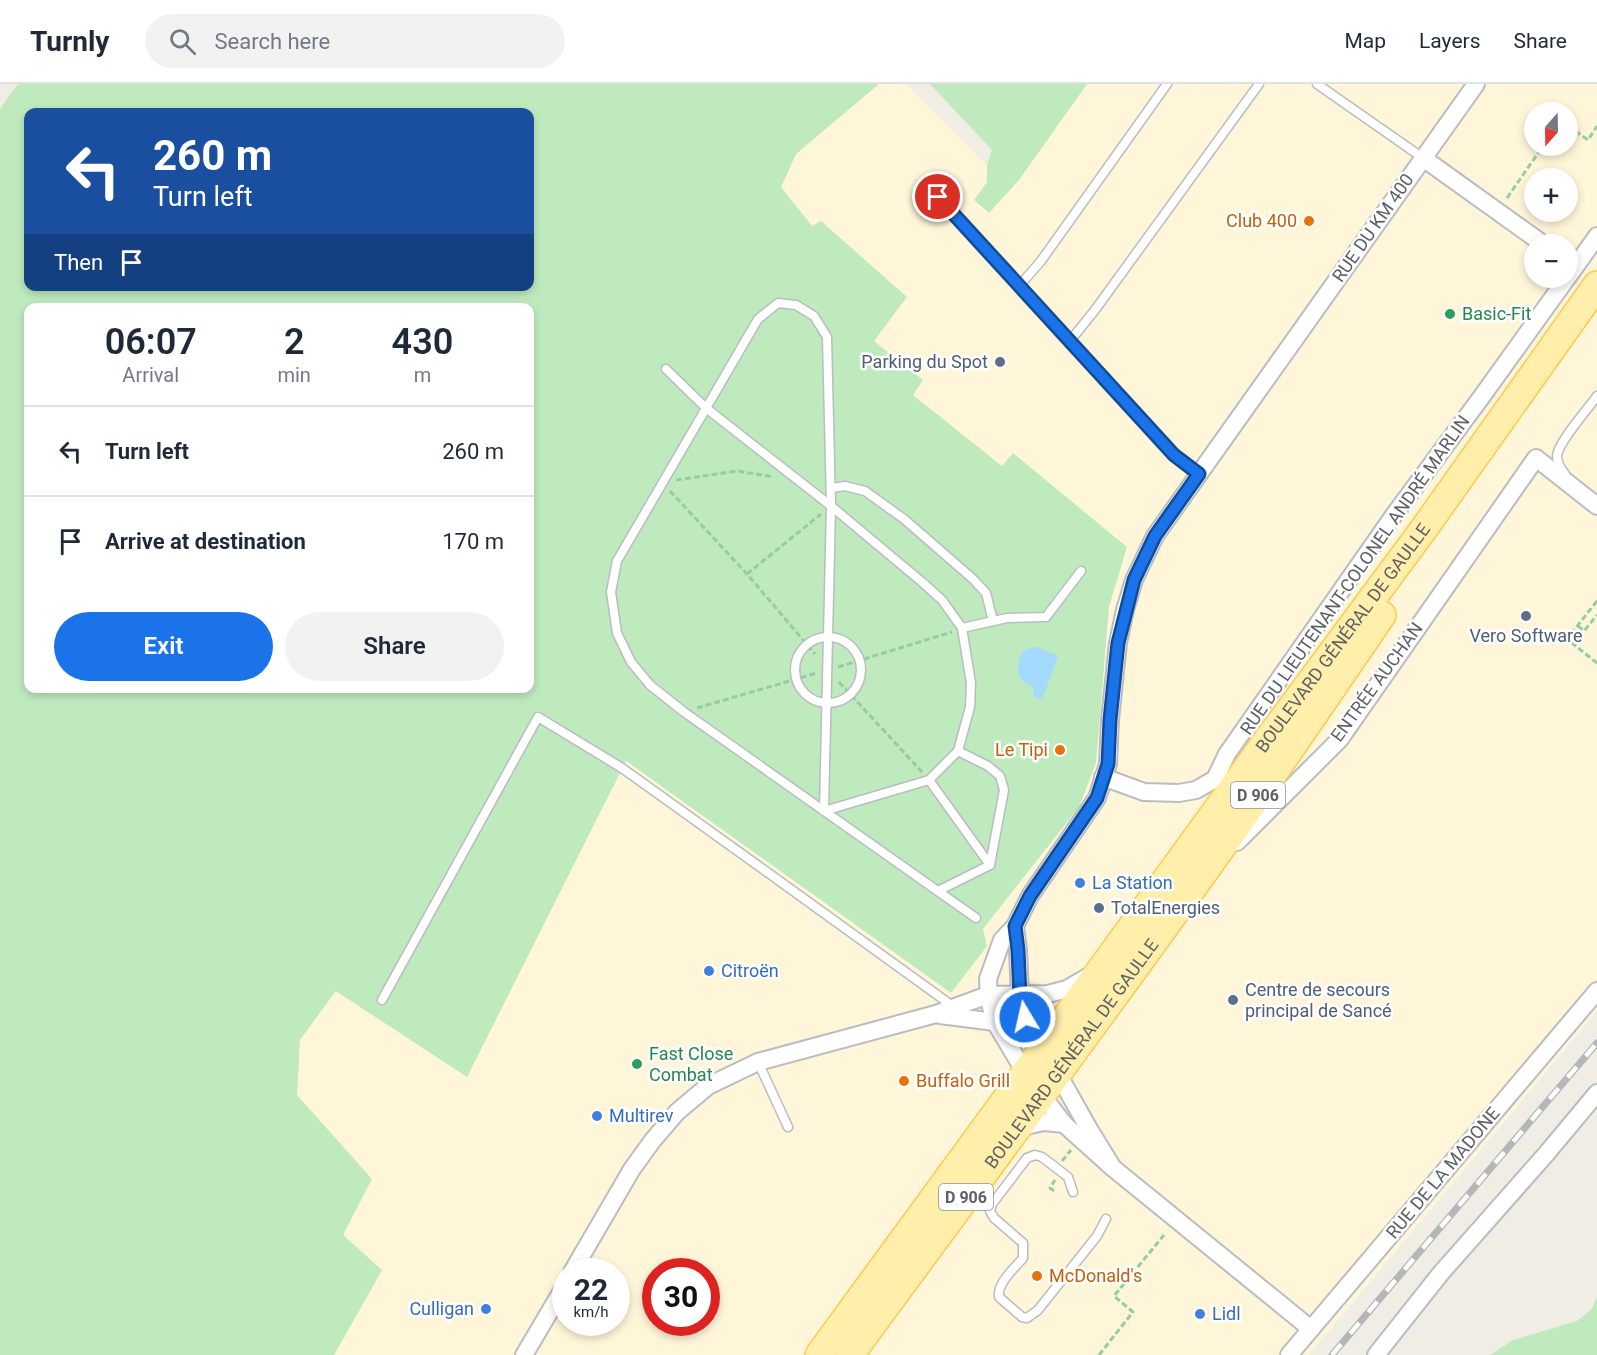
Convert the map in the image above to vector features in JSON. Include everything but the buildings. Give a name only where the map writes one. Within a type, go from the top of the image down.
[{"type":"main road","name":"D 906","points":[[1448,508],[1597,285]]},
{"type":"main road","name":"D 906","points":[[1448,508],[1597,310]]},
{"type":"main road","name":"BOULEVARD GÉNÉRAL DE GAULLE","points":[[850,1355],[1194,886],[1382,614],[1448,508]]},
{"type":"main road","name":"BOULEVARD GÉNÉRAL DE GAULLE","points":[[819,1355],[1269,738],[1448,508]]},
{"type":"street","name":"RUE DU KM 400","points":[[988,995],[988,980],[1002,940],[1015,926],[1030,896],[1097,798],[1108,764],[1118,643],[1134,580],[1155,536],[1476,84]]},
{"type":"street","points":[[1423,158],[1529,234]]},
{"type":"street","name":"RUE DU LIEUTENANT-COLONEL ANDRÉ MARLIN","points":[[1578,260],[1597,236]]},
{"type":"street","name":"RUE DU LIEUTENANT-COLONEL ANDRÉ MARLIN","points":[[1103,777],[1144,792],[1179,793],[1196,790],[1215,778],[1227,754],[1394,515],[1480,399],[1557,288]]},
{"type":"street","name":"ENTRÉE AUCHAN","points":[[1194,886],[1340,739],[1536,458],[1578,491]]},
{"type":"street","points":[[1578,491],[1597,506]]},
{"type":"street","points":[[1015,926],[1020,996],[1033,1063],[1050,1085],[1064,1124],[1113,1168],[1311,1329]]},
{"type":"street","points":[[580,1258],[632,1169],[652,1140],[677,1113],[708,1086],[758,1062],[936,1014],[988,995],[1048,994],[1067,989],[1102,968]]},
{"type":"street","name":"RUE DE LA MADONE","points":[[1289,1355],[1597,991]]},
{"type":"street","points":[[988,995],[995,1022],[1089,1129],[1113,1168]]},
{"type":"street","points":[[995,1022],[1020,996]]},
{"type":"street","points":[[936,1014],[995,1022]]},
{"type":"street","points":[[1376,1355],[1441,1273],[1597,1093]]},
{"type":"street","points":[[1016,1128],[1044,1122],[1064,1124]]},
{"type":"street","points":[[524,1355],[552,1308]]},
{"type":"lane","points":[[1020,285],[1041,261],[1167,84]]},
{"type":"lane","points":[[1070,341],[1259,84]]},
{"type":"lane","points":[[1317,84],[1423,158]]},
{"type":"lane","points":[[929,187],[1174,455],[1199,474]]},
{"type":"lane","points":[[824,811],[831,506],[827,337],[814,316],[796,305],[778,303],[758,319],[617,561],[611,592],[617,633],[631,662],[650,685],[684,712],[824,811],[976,918]]},
{"type":"lane","points":[[666,369],[706,408],[831,506],[922,582],[942,600],[963,628],[971,695],[958,751],[929,780],[824,811]]},
{"type":"lane","points":[[1578,491],[1558,464],[1557,454],[1597,396]]},
{"type":"lane","points":[[831,488],[845,486],[865,491],[904,519],[986,593],[993,621]]},
{"type":"lane","points":[[963,628],[1007,618],[1047,617],[1081,571]]},
{"type":"lane","points":[[829,637],[839,639],[856,651],[862,669],[861,679],[851,695],[836,702],[827,703],[817,701],[801,689],[795,670],[797,660],[807,645],[829,637]]},
{"type":"lane","points":[[382,1000],[538,717],[622,768],[954,1008]]},
{"type":"lane","points":[[958,751],[988,766],[1000,776],[1004,790],[990,865]]},
{"type":"lane","points":[[929,780],[990,865]]},
{"type":"lane","points":[[938,891],[990,865]]},
{"type":"lane","points":[[758,1062],[788,1127]]},
{"type":"lane","points":[[1073,1192],[1068,1177],[1042,1157],[1035,1155],[1026,1158],[992,1203],[990,1210],[994,1218],[1023,1243],[1023,1258],[999,1288],[998,1295],[1022,1317],[1027,1318],[1038,1310],[1097,1236],[1106,1219]]},
{"type":"path","points":[[1578,133],[1588,140],[1597,126]]},
{"type":"path","points":[[1497,212],[1536,156]]},
{"type":"path","points":[[662,482],[737,471],[777,477]]},
{"type":"path","points":[[662,482],[747,574],[828,670],[929,780]]},
{"type":"path","points":[[747,574],[831,506]]},
{"type":"path","points":[[1597,601],[1567,639],[1597,663]]},
{"type":"path","points":[[1577,626],[1584,631],[1597,615]]},
{"type":"path","points":[[1058,1165],[1071,1149]]},
{"type":"path","points":[[1099,1355],[1133,1312],[1114,1296],[1164,1235]]},
{"type":"shaded area","points":[[879,84],[906,84],[987,165],[989,213],[1019,180],[1087,84],[1597,84],[1597,1011],[1309,1355],[334,1355],[382,1271],[343,1234],[297,1095],[300,1040],[335,991],[467,1077],[626,761],[534,691],[534,681],[812,226],[781,187],[796,154]]},
{"type":"green space","points":[[18,84],[879,84],[796,154],[781,187],[812,226],[821,221],[907,297],[874,341],[923,380],[913,395],[1002,466],[1013,453],[1127,547],[1109,607],[1096,763],[1079,807],[983,929],[987,946],[951,993],[626,761],[467,1077],[336,991],[300,1040],[297,1095],[372,1179],[343,1235],[382,1270],[334,1355],[0,1355],[0,109]]},
{"type":"green space","points":[[930,84],[1087,84],[1019,180],[989,213],[974,200],[987,182],[987,165],[992,150]]},
{"type":"green space","points":[[1597,1297],[1597,1355],[1490,1355],[1513,1340],[1577,1321],[1591,1310]]},
{"type":"water","points":[[1038,647],[1058,656],[1042,700],[1033,696],[1034,687],[1022,680],[1018,672],[1018,662],[1024,651]]},
{"type":"railway","points":[[1332,1355],[1597,1043]]},
{"type":"place","name":"Club 400","points":[[1309,221]]},
{"type":"place","name":"Basic-Fit","points":[[1450,314]]},
{"type":"place","name":"Parking du Spot","points":[[1000,362]]},
{"type":"place","name":"Vero Software","points":[[1526,616]]},
{"type":"place","name":"Le Tipi","points":[[1060,750]]},
{"type":"place","name":"La Station","points":[[1080,883]]},
{"type":"place","name":"TotalEnergies","points":[[1099,908]]},
{"type":"place","name":"Citroën","points":[[709,971]]},
{"type":"place","name":"Centre de secours principal de Sancé","points":[[1233,1000]]},
{"type":"place","name":"Fast Close Combat","points":[[637,1064]]},
{"type":"place","name":"Buffalo Grill","points":[[904,1081]]},
{"type":"place","name":"Multirev","points":[[597,1116]]},
{"type":"place","name":"McDonald's","points":[[1037,1276]]},
{"type":"place","name":"Culligan","points":[[486,1309]]},
{"type":"place","name":"Lidl","points":[[1200,1314]]},
{"type":"route","points":[[938,197],[1174,455],[1199,474],[1155,536],[1134,580],[1118,643],[1108,764],[1097,798],[1030,896],[1015,926],[1020,996],[1025,1017]]}]
